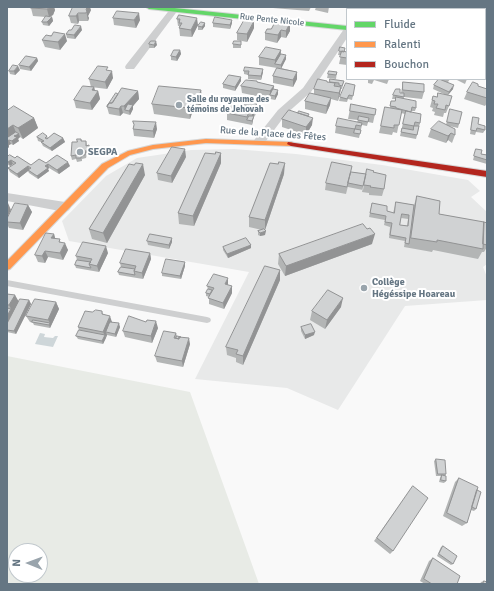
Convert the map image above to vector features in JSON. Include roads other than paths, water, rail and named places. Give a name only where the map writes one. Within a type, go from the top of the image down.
[{"type":"street","name":"Rue Pente Nicole","points":[[149,7],[346,29]]},
{"type":"street","points":[[130,67],[174,10]]},
{"type":"street","points":[[260,142],[282,112],[307,90],[346,31]]},
{"type":"street","name":"Rue de la Place des Fêtes","points":[[7,267],[105,166],[128,153],[182,143],[206,141],[260,142],[330,148],[487,174]]},
{"type":"street","points":[[7,197],[65,207]]},
{"type":"lane","points":[[7,283],[207,320]]},
{"type":"place","name":"Salle du royaume des témoins de Jehovah","points":[[179,105]]},
{"type":"place","name":"SEGPA","points":[[80,152]]},
{"type":"place","name":"Collège Hégéssipe Hoareau","points":[[364,288]]}]
